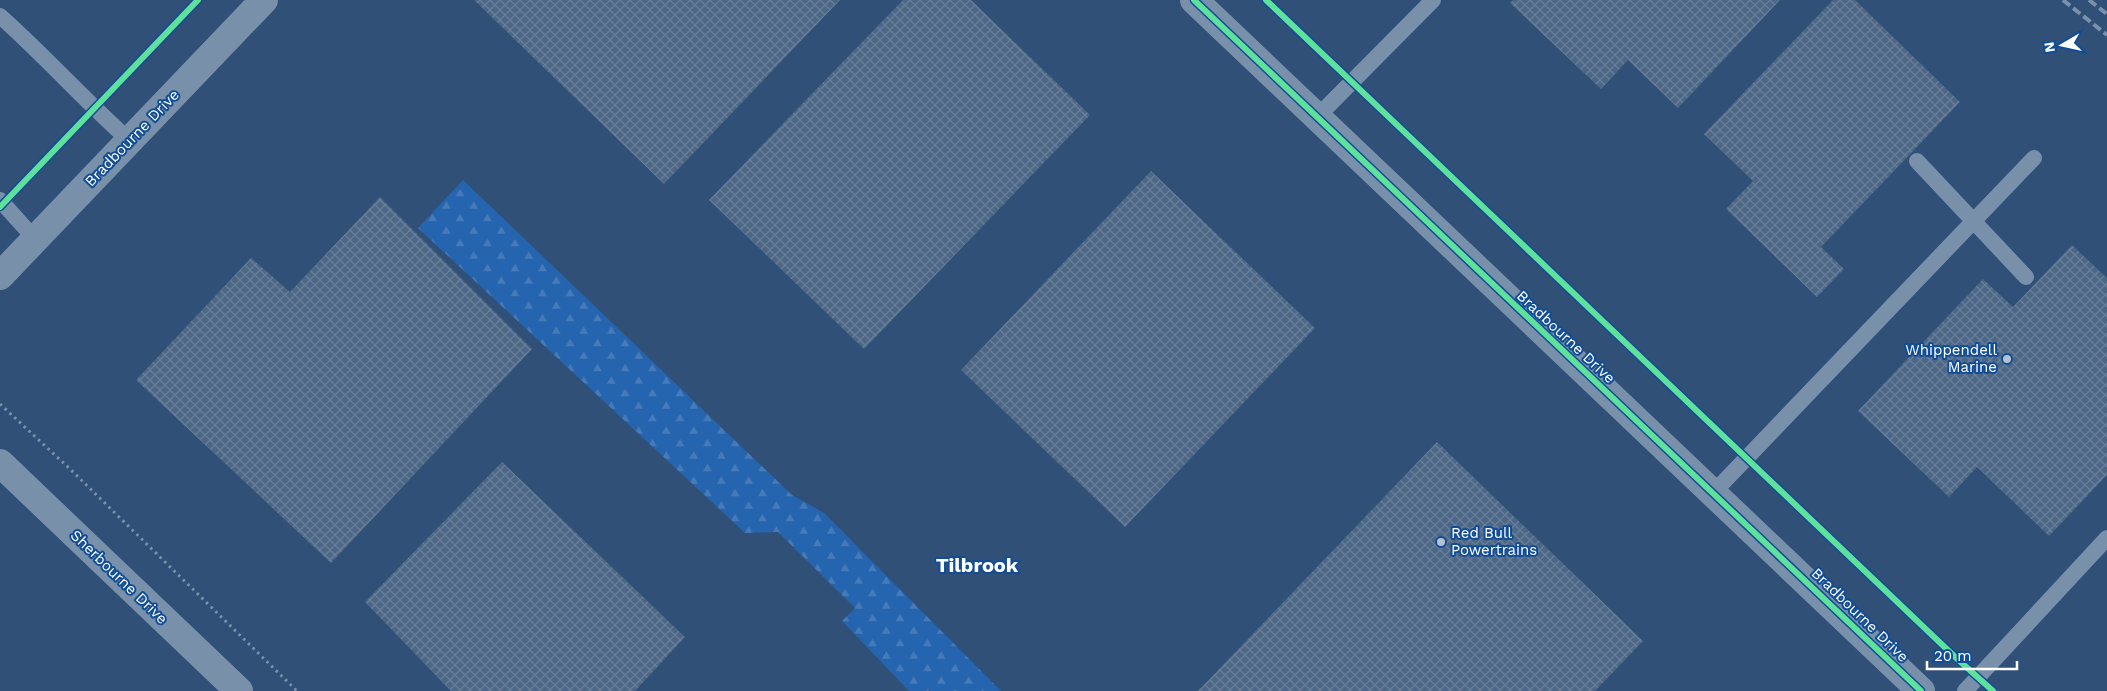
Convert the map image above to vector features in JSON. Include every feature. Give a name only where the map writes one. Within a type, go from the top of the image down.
[{"type":"street","name":"Bradbourne Drive","points":[[0,276],[264,0]]},
{"type":"street","name":"Bradbourne Drive","points":[[1194,0],[1921,691]]},
{"type":"street","name":"Sherbourne Drive","points":[[0,463],[239,691]]},
{"type":"lane","points":[[1317,117],[1433,0]]},
{"type":"lane","points":[[0,16],[38,50],[94,109],[130,141]]},
{"type":"lane","points":[[1713,493],[2034,158]]},
{"type":"lane","points":[[1916,161],[2026,278]]},
{"type":"lane","points":[[0,200],[36,239]]},
{"type":"lane","points":[[1964,691],[2107,538]]},
{"type":"path","points":[[0,404],[297,691]]},
{"type":"green space","points":[[463,180],[792,495],[824,513],[1001,691],[909,691],[842,621],[855,608],[778,532],[745,533],[418,228]]},
{"type":"building","points":[[474,0],[840,0],[664,184]]},
{"type":"building","points":[[903,0],[971,0],[1090,115],[864,349],[709,200]]},
{"type":"building","points":[[1513,0],[1780,0],[1678,108],[1628,60],[1601,89],[1510,3]]},
{"type":"building","points":[[1833,0],[1855,0],[1960,102],[1821,247],[1844,269],[1817,297],[1726,209],[1753,181],[1704,134]]},
{"type":"building","points":[[1151,171],[1315,328],[1125,527],[961,370]]},
{"type":"building","points":[[380,197],[532,349],[331,563],[136,380],[251,258],[290,292]]},
{"type":"building","name":"Whippendell Marine","points":[[2072,245],[2107,278],[2107,475],[2049,536],[1977,467],[1949,497],[1858,411],[1983,279],[2013,307]]},
{"type":"building","name":"Red Bull Powertrains","points":[[1437,442],[1643,641],[1595,691],[1198,691]]},
{"type":"building","points":[[502,462],[685,637],[635,691],[451,691],[365,602]]},
{"type":"railway","points":[[2063,0],[2107,35]]},
{"type":"railway","points":[[2089,0],[2107,14]]},
{"type":"cycle path","points":[[0,207],[198,0]]},
{"type":"cycle path","points":[[1194,0],[1921,691]]},
{"type":"cycle path","points":[[1266,0],[1993,691]]},
{"type":"place","name":"Whippendell Marine","points":[[2007,359]]},
{"type":"place","name":"Red Bull Powertrains","points":[[1441,542]]},
{"type":"district","name":"Tilbrook","points":[[977,565]]}]
